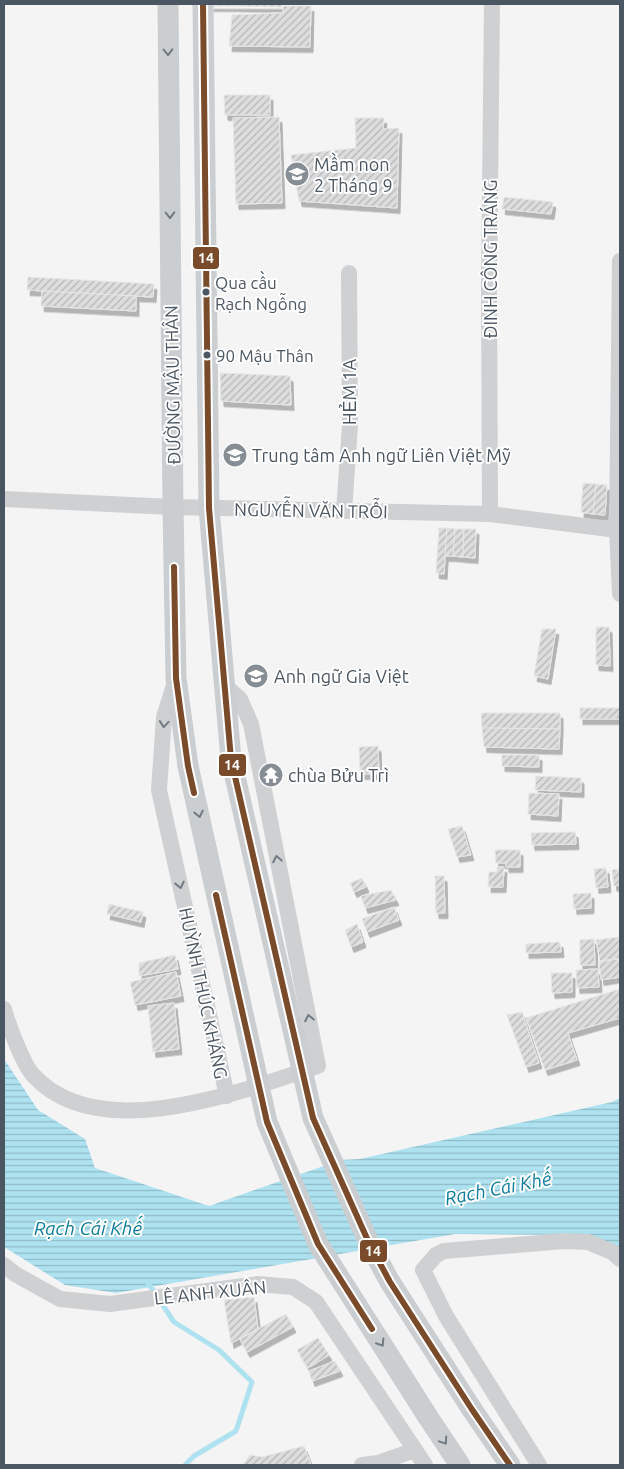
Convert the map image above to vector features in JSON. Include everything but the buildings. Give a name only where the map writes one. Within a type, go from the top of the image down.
[{"type":"main road","name":"ĐƯỜNG MẬU THÂN","points":[[168,4],[176,678],[188,766],[266,1122],[318,1244],[428,1418],[460,1465]]},
{"type":"main road","name":"ĐƯỜNG MẬU THÂN","points":[[203,4],[210,508],[223,684],[231,759],[313,1118],[369,1243],[390,1282],[510,1465]]},
{"type":"street","name":"ĐINH CÔNG TRÁNG","points":[[490,514],[489,286],[492,4]]},
{"type":"street","points":[[620,261],[617,530],[620,594]]},
{"type":"street","name":"HẺM 1A","points":[[344,511],[350,425],[349,273]]},
{"type":"street","name":"NGUYỄN VĂN TRỖI","points":[[4,499],[173,507],[490,514],[617,530]]},
{"type":"street","name":"HUỲNH THÚC KHÁNG","points":[[4,1009],[18,1046],[32,1073],[44,1086],[85,1107],[107,1111],[150,1110],[227,1096],[159,790],[164,717],[176,678]]},
{"type":"street","points":[[223,684],[240,699],[251,724],[318,1066],[227,1096]]},
{"type":"street","points":[[539,1465],[446,1316],[423,1270],[436,1255],[444,1251],[564,1241],[588,1242],[612,1252],[620,1259]]},
{"type":"street","name":"LÊ ANH XUÂN","points":[[4,1265],[15,1274],[60,1299],[110,1304],[258,1284],[293,1287],[316,1302],[425,1465]]},
{"type":"street","points":[[362,1465],[378,1463],[415,1450]]},
{"type":"water","name":"Rạch Cái Khế","points":[[4,1059],[38,1110],[85,1139],[95,1168],[209,1206],[341,1160],[360,1159],[612,1102],[620,1098],[620,1249],[583,1235],[455,1234],[116,1293],[65,1285],[4,1247]]},
{"type":"waterway","points":[[148,1283],[174,1322],[219,1350],[252,1382],[236,1431],[194,1456],[185,1465]]},
{"type":"transit line","name":"14","points":[[203,4],[209,508],[231,759],[313,1118],[369,1243],[390,1282],[510,1465]]},
{"type":"transit line","name":"14","points":[[174,567],[176,678],[188,766],[194,793]]},
{"type":"transit line","name":"14","points":[[216,895],[267,1122],[318,1244],[372,1329]]},
{"type":"place","name":"Mầm non 2 Tháng 9","points":[[297,174]]},
{"type":"place","name":"Qua cầu Rạch Ngỗng","points":[[206,292]]},
{"type":"place","name":"90 Mậu Thân","points":[[207,355]]},
{"type":"place","name":"Trung tâm Anh ngữ Liên Việt Mỹ","points":[[235,455]]},
{"type":"place","name":"Anh ngữ Gia Việt","points":[[256,676]]},
{"type":"place","name":"chùa Bửu Trì","points":[[271,775]]}]
